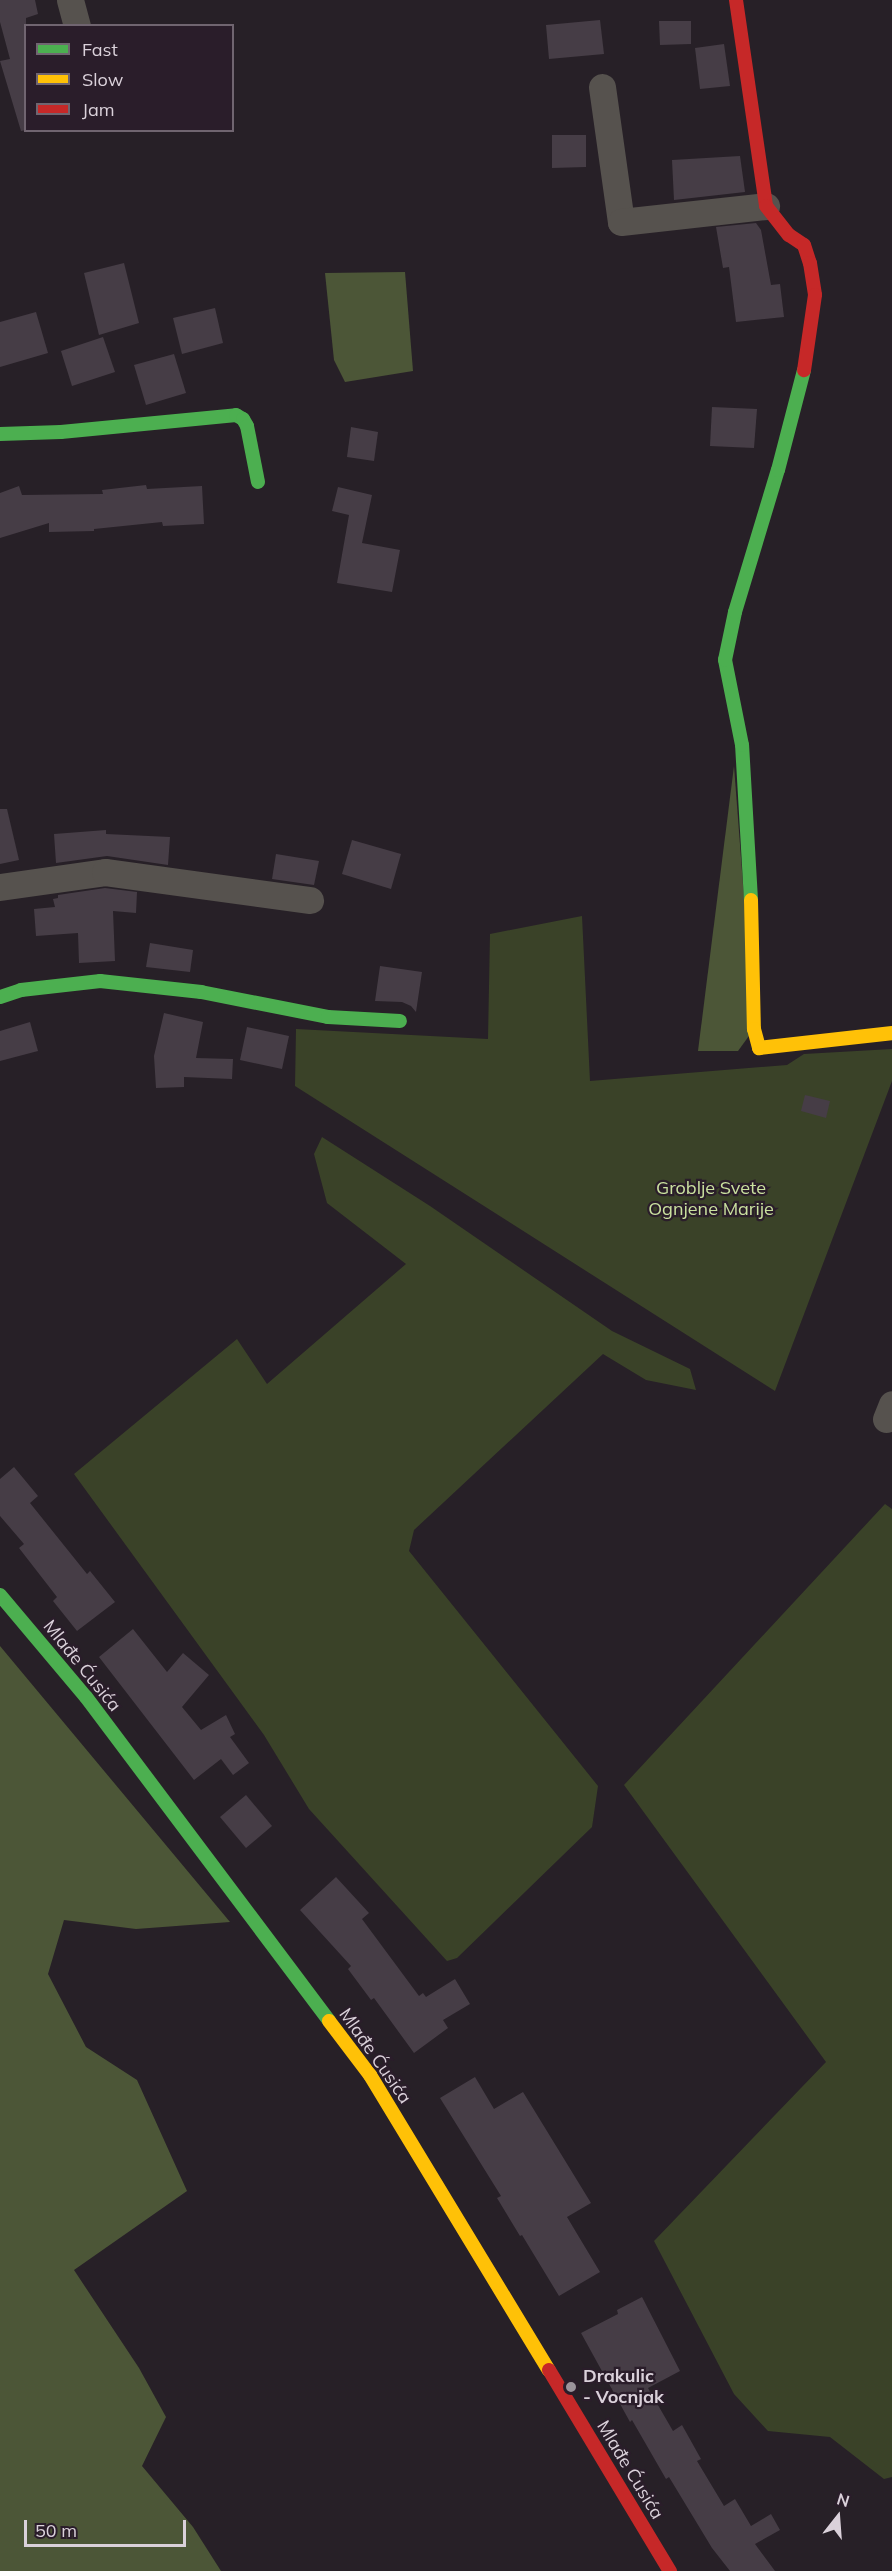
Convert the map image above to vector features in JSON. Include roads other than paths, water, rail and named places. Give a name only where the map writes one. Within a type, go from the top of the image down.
[{"type":"street","points":[[70,0],[76,24]]},
{"type":"street","points":[[736,0],[766,206],[789,235],[804,245],[815,295],[808,354],[778,470],[735,612],[725,660],[742,745],[752,915],[754,1029],[759,1048],[892,1033]]},
{"type":"street","points":[[602,87],[621,222],[766,206]]},
{"type":"street","points":[[0,434],[61,432],[236,416],[243,419],[247,426],[258,482]]},
{"type":"street","points":[[0,887],[105,872],[310,900]]},
{"type":"street","points":[[0,997],[21,990],[100,981],[201,992],[328,1017],[400,1021]]},
{"type":"street","name":"Mlađe Ćusića","points":[[0,1595],[86,1697],[370,2075],[670,2571]]},
{"type":"place","name":"Drakulic - Vocnjak","points":[[571,2387]]},
{"type":"park label","name":"Groblje Svete Ognjene Marije","points":[[711,1199]]}]
